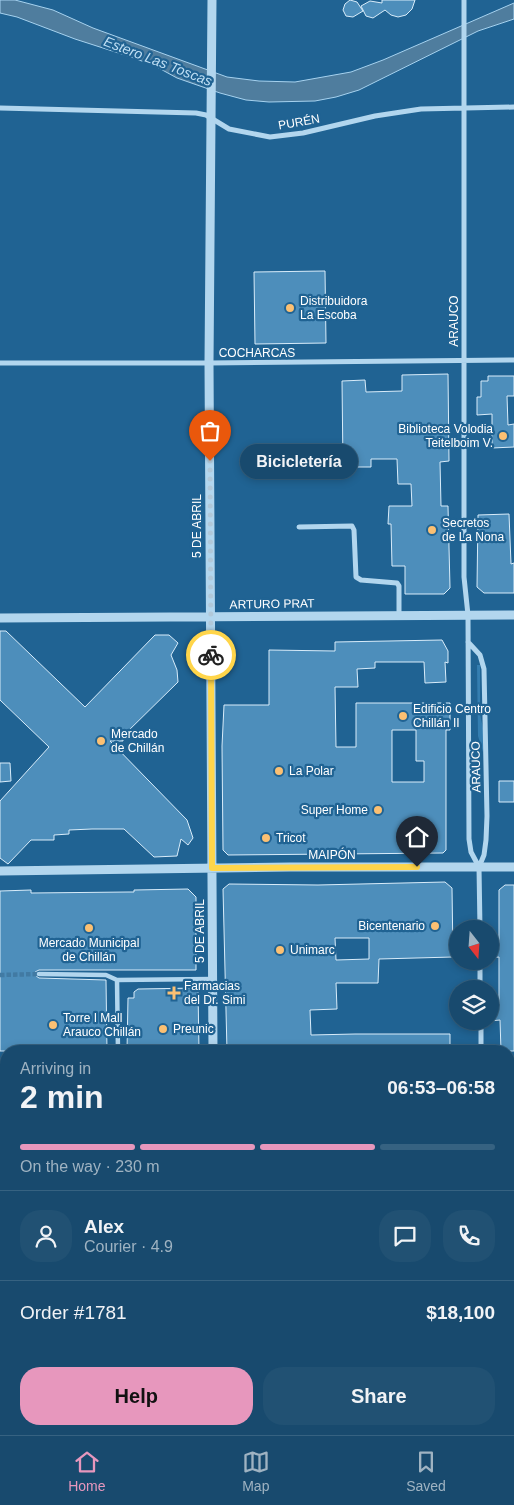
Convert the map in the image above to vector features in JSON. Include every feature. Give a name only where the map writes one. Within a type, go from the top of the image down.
[{"type":"street","name":"5 DE ABRIL","points":[[212,0],[209,363],[213,1045]]},
{"type":"street","name":"ARAUCO","points":[[464,0],[464,577],[468,615],[469,838],[471,852],[479,867]]},
{"type":"street","name":"PURÉN","points":[[0,108],[196,113],[210,118],[229,129],[270,137],[303,133],[375,116],[421,110],[514,107]]},
{"type":"street","name":"COCHARCAS","points":[[0,363],[514,360]]},
{"type":"street","points":[[299,526],[352,526],[354,530],[356,577],[361,580],[396,583],[399,586],[399,615]]},
{"type":"street","name":"ARTURO PRAT","points":[[0,618],[514,615]]},
{"type":"street","name":"ARAUCO","points":[[468,642],[480,655],[484,669],[486,832],[484,855],[479,867],[480,920]]},
{"type":"street","name":"MAIPÓN","points":[[0,871],[514,867]]},
{"type":"street","points":[[39,974],[106,975],[117,980],[213,979]]},
{"type":"street","points":[[117,980],[118,1045]]},
{"type":"street","points":[[481,1030],[481,1045]]},
{"type":"shaded area","points":[[477,665],[480,665],[480,714],[483,728],[483,752],[478,736]]},
{"type":"water","name":"Estero Las Toscas","points":[[0,0],[15,0],[53,10],[93,28],[227,77],[259,81],[295,82],[351,72],[514,3],[514,19],[478,31],[359,90],[315,101],[269,102],[246,100],[220,93],[177,78],[155,66],[131,57],[75,39],[17,17],[0,13]]},
{"type":"building","points":[[350,0],[357,2],[363,11],[353,17],[346,16],[343,10],[345,4]]},
{"type":"building","points":[[382,0],[415,0],[412,9],[406,15],[398,17],[391,15],[385,10],[373,18],[366,16],[361,6],[370,1],[382,3]]},
{"type":"building","name":"Distribuidora La Escoba","points":[[325,271],[326,343],[255,344],[254,272]]},
{"type":"building","points":[[448,374],[449,461],[440,462],[441,506],[448,506],[450,588],[444,594],[405,594],[405,566],[392,566],[391,524],[388,524],[389,506],[412,506],[411,484],[398,484],[397,459],[371,459],[371,467],[343,467],[342,381],[365,380],[366,392],[402,391],[402,375]]},
{"type":"building","points":[[488,376],[514,376],[514,396],[507,396],[508,425],[514,424],[514,447],[492,448],[492,414],[477,415],[477,397],[481,397],[481,381],[488,381]]},
{"type":"building","points":[[509,514],[511,564],[514,563],[514,593],[484,593],[477,587],[478,515]]},
{"type":"building","points":[[0,631],[6,631],[85,707],[155,635],[169,635],[178,643],[171,655],[177,670],[178,682],[123,736],[123,741],[110,741],[187,820],[193,838],[188,845],[181,839],[177,856],[154,857],[124,829],[92,829],[69,830],[69,834],[54,835],[54,840],[31,840],[8,864],[0,858],[0,801],[49,747],[0,700]]},
{"type":"building","points":[[442,640],[448,651],[448,663],[445,662],[446,682],[425,683],[424,662],[375,662],[375,668],[357,669],[358,687],[335,687],[336,747],[356,747],[356,703],[450,703],[450,730],[446,730],[446,850],[443,853],[228,855],[223,850],[222,746],[224,705],[269,705],[269,650],[335,651],[335,642]],"holes":[[[392,730],[416,730],[416,761],[424,761],[424,782],[392,782]]]},
{"type":"building","points":[[0,763],[10,763],[11,781],[0,782]]},
{"type":"building","points":[[499,781],[514,781],[514,802],[499,802]]},
{"type":"building","points":[[445,882],[452,888],[452,920],[449,920],[449,957],[379,959],[378,983],[336,983],[337,1009],[310,1010],[311,1035],[450,1034],[450,1045],[227,1045],[223,889],[229,884],[318,885]],"holes":[[[335,938],[369,938],[369,959],[336,960]]]},
{"type":"building","points":[[505,885],[514,885],[514,1045],[501,1045],[499,890]]},
{"type":"building","points":[[188,889],[196,897],[196,970],[39,970],[35,972],[39,978],[106,980],[107,1045],[0,1045],[0,891],[31,890],[31,893],[134,892],[134,890]]},
{"type":"building","points":[[198,988],[199,1045],[127,1045],[128,998],[134,998],[134,992],[138,989]]},
{"type":"tunnel","points":[[0,975],[39,974]]},
{"type":"way so far","points":[[210,461],[211,655]]},
{"type":"place","name":"Distribuidora La Escoba","points":[[290,308]]},
{"type":"place","name":"Biblioteca Volodia Teitelboim V.","points":[[503,436]]},
{"type":"place","name":"Bicicletería","points":[[210,461]]},
{"type":"place","name":"Secretos de La Nona","points":[[432,530]]},
{"type":"place","name":"Edificio Centro Chillán II","points":[[403,716]]},
{"type":"place","name":"Mercado de Chillán","points":[[101,741]]},
{"type":"place","name":"La Polar","points":[[279,771]]},
{"type":"place","name":"Super Home","points":[[378,810]]},
{"type":"place","name":"Tricot","points":[[266,838]]},
{"type":"place","name":"Bicentenario","points":[[435,926]]},
{"type":"place","name":"Mercado Municipal de Chillán","points":[[89,928]]},
{"type":"place","name":"Unimarc","points":[[280,950]]},
{"type":"place","name":"Farmacias del Dr. Simi","points":[[174,993]]},
{"type":"place","name":"Torre I Mall Arauco Chillán","points":[[53,1025]]},
{"type":"place","name":"Preunic","points":[[163,1029]]},
{"type":"route","points":[[211,655],[212,868],[417,867]]}]
